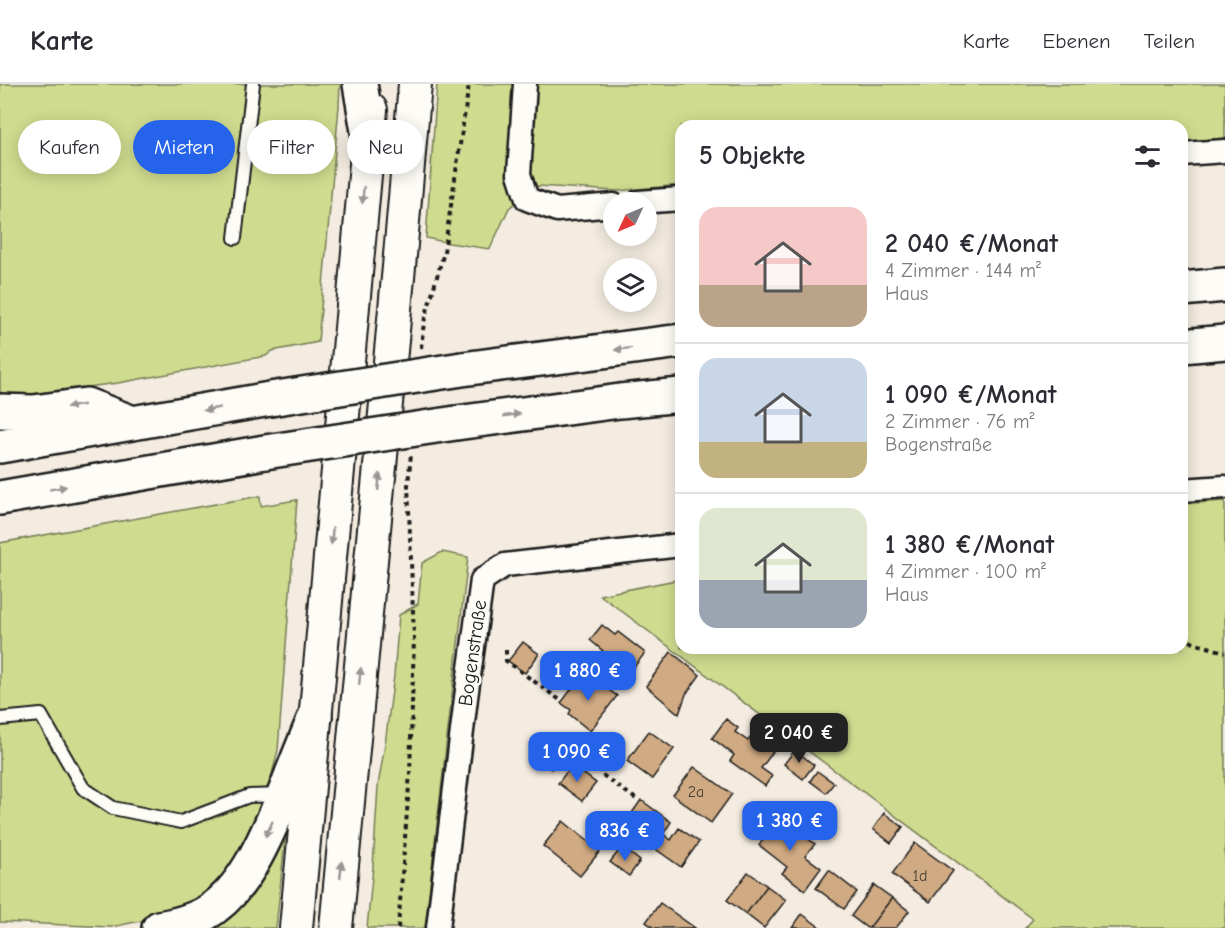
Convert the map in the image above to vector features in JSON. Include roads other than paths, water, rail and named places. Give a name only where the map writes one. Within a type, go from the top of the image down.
[{"type":"highway","points":[[360,84],[366,120]]},
{"type":"highway","points":[[1188,288],[1225,285]]},
{"type":"highway","points":[[0,446],[130,422],[462,369],[675,342]]},
{"type":"highway","points":[[1188,345],[1225,342]]},
{"type":"highway","points":[[0,498],[265,452],[456,423],[675,396]]},
{"type":"highway","points":[[0,411],[33,412],[86,405],[130,422]]},
{"type":"highway","points":[[159,928],[197,917],[215,908],[234,889],[270,828],[315,717]]},
{"type":"main road","points":[[370,120],[373,84]]},
{"type":"main road","points":[[336,928],[415,84]]},
{"type":"main road","points":[[296,928],[366,174]]},
{"type":"street","points":[[525,84],[519,174],[527,199],[557,210],[603,206]]},
{"type":"street","points":[[1188,154],[1225,151]]},
{"type":"street","points":[[657,201],[675,199]]},
{"type":"street","points":[[1188,490],[1225,487]]},
{"type":"street","name":"Bogenstraße","points":[[438,928],[482,580],[505,565],[675,546]]},
{"type":"lane","points":[[235,238],[254,84]]},
{"type":"lane","points":[[0,719],[41,715],[83,788],[113,808],[181,822],[249,796],[283,795]]}]
